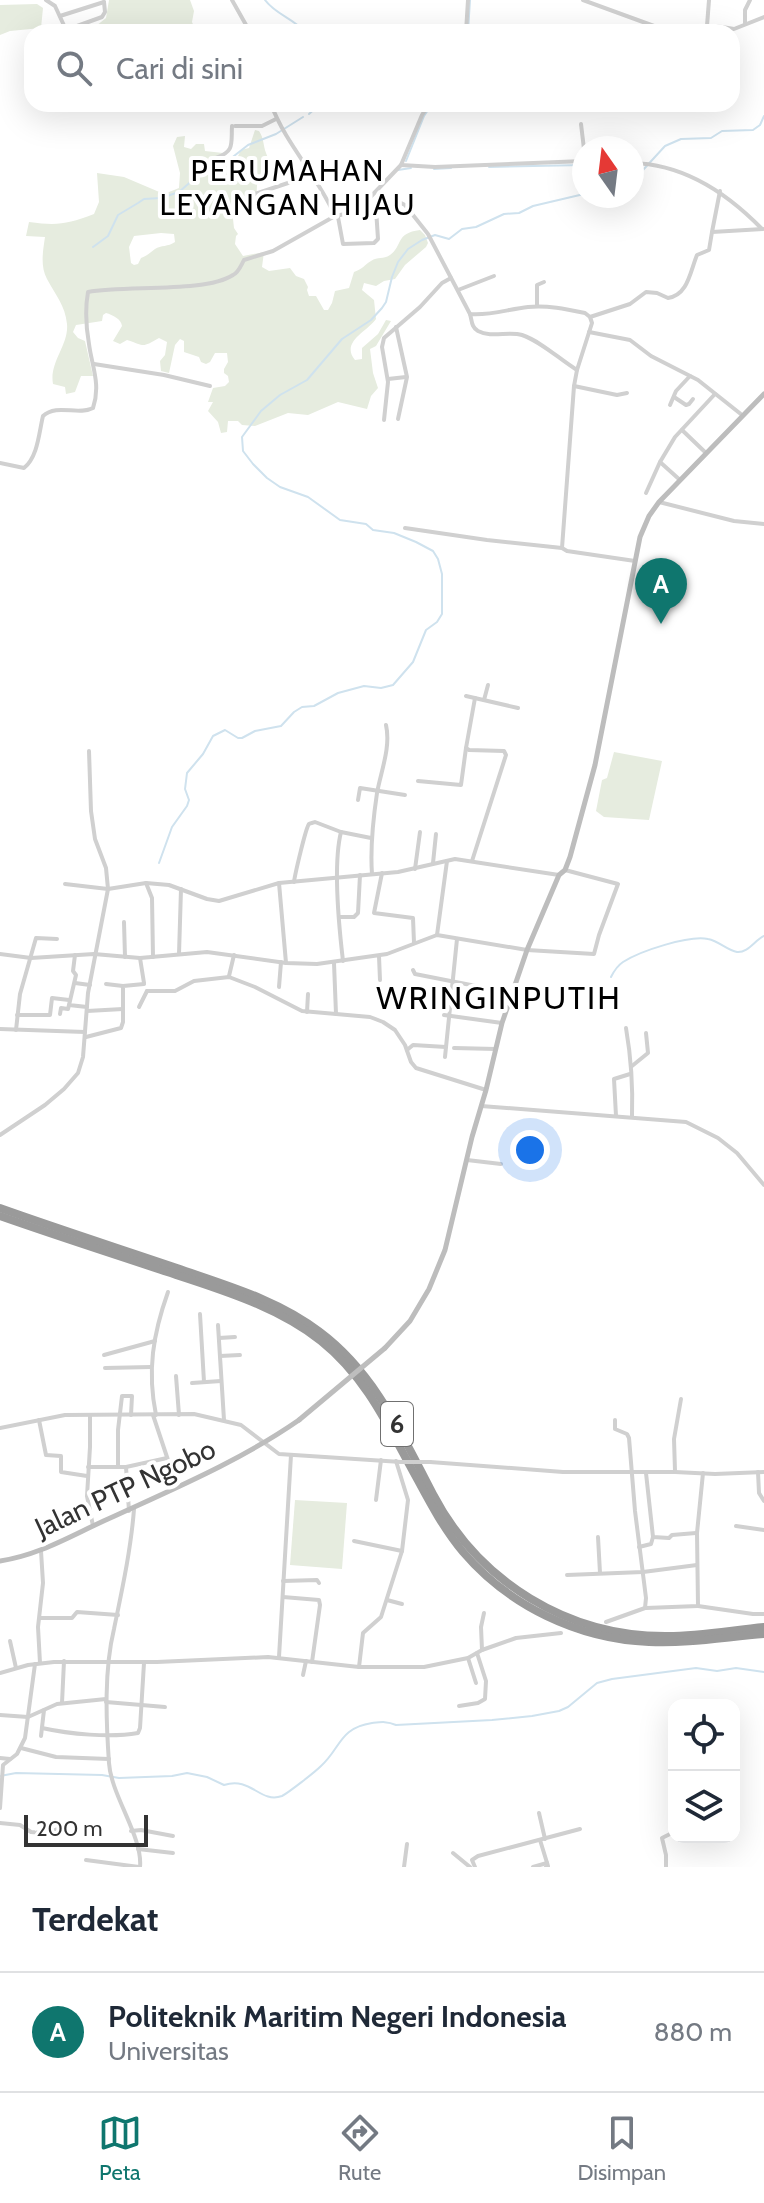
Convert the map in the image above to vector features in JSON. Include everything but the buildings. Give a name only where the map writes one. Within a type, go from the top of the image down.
[{"type":"highway","name":"6","points":[[0,1208],[221,1283],[292,1314],[318,1330],[340,1347],[373,1386],[396,1422],[434,1497],[462,1540],[521,1595],[571,1620],[621,1632],[668,1636],[764,1627]]},
{"type":"highway","name":"6","points":[[0,1216],[256,1304],[281,1315],[323,1343],[344,1362],[378,1404],[435,1512],[464,1553],[500,1587],[541,1613],[565,1625],[596,1634],[647,1642],[764,1634]]},
{"type":"main road","name":"Jalan PTP Ngobo","points":[[0,1561],[41,1551],[264,1443],[299,1420],[385,1348],[410,1321],[438,1270],[445,1250],[502,1023],[527,950],[578,831],[595,765],[645,524],[659,502],[764,394]]},
{"type":"street","points":[[61,0],[49,2],[63,24]]},
{"type":"street","points":[[232,0],[246,24]]},
{"type":"street","points":[[466,24],[468,0]]},
{"type":"street","points":[[583,0],[644,24]]},
{"type":"street","points":[[707,24],[709,0]]},
{"type":"street","points":[[745,24],[745,10],[750,0]]},
{"type":"street","points":[[60,16],[104,1],[102,17],[84,24]]},
{"type":"street","points":[[740,26],[764,17]]},
{"type":"street","points":[[274,112],[280,128],[336,216],[343,244],[374,243],[378,239],[376,209]]},
{"type":"street","points":[[357,212],[401,165],[424,112]]},
{"type":"street","points":[[216,158],[229,152],[234,126],[262,126],[276,119]]},
{"type":"street","points":[[581,124],[582,136]]},
{"type":"street","points":[[401,165],[435,167],[572,162]]},
{"type":"street","points":[[644,163],[657,164],[720,191],[764,230]]},
{"type":"street","points":[[255,194],[312,175]]},
{"type":"street","points":[[590,317],[630,304],[646,292],[668,298],[679,295],[697,256],[709,250],[720,191]]},
{"type":"street","points":[[0,463],[24,468],[28,466],[46,412],[92,410],[97,385],[87,330],[89,291],[196,285],[231,277],[245,259],[273,251],[336,216],[404,204],[428,234],[476,330],[528,337],[577,370]]},
{"type":"street","points":[[712,232],[764,230]]},
{"type":"street","points":[[458,290],[494,276]]},
{"type":"street","points":[[384,420],[388,379],[383,341],[442,283],[451,278]]},
{"type":"street","points":[[537,306],[537,285],[544,282]]},
{"type":"street","points":[[470,314],[537,306],[567,309],[590,317],[592,323],[574,386],[562,548]]},
{"type":"street","points":[[396,327],[407,377],[398,419]]},
{"type":"street","points":[[589,332],[630,340],[651,356],[690,376],[743,416]]},
{"type":"street","points":[[94,364],[210,386]]},
{"type":"street","points":[[670,405],[690,376]]},
{"type":"street","points":[[388,379],[407,377]]},
{"type":"street","points":[[574,386],[615,395],[627,393]]},
{"type":"street","points":[[646,493],[660,462],[682,430],[715,394]]},
{"type":"street","points":[[674,397],[686,405],[693,399]]},
{"type":"street","points":[[682,430],[706,454]]},
{"type":"street","points":[[660,462],[680,480]]},
{"type":"street","points":[[659,502],[734,521],[764,524]]},
{"type":"street","points":[[405,528],[562,548],[635,561]]},
{"type":"street","points":[[484,700],[488,685]]},
{"type":"street","points":[[466,696],[518,708]]},
{"type":"street","points":[[418,781],[461,785],[475,698]]},
{"type":"street","points":[[372,874],[371,838],[384,763],[386,725]]},
{"type":"street","points":[[466,748],[506,753],[472,861]]},
{"type":"street","points":[[0,1135],[45,1105],[75,1078],[81,1066],[94,954],[108,889],[106,868],[92,823],[89,751]]},
{"type":"street","points":[[358,800],[360,786],[405,795]]},
{"type":"street","points":[[294,882],[306,827],[310,823],[371,838]]},
{"type":"street","points":[[341,832],[338,877],[343,961]]},
{"type":"street","points":[[415,869],[420,832]]},
{"type":"street","points":[[433,863],[436,834]]},
{"type":"street","points":[[437,935],[447,861]]},
{"type":"street","points":[[0,954],[31,958],[94,954],[140,958],[207,952],[283,962],[334,963],[394,953],[437,935],[527,950],[594,954],[618,884],[562,873],[472,861],[447,861],[415,869],[279,883],[219,901],[169,885],[146,883],[108,889],[65,884]]},
{"type":"street","points":[[382,873],[374,913],[413,918],[414,943]]},
{"type":"street","points":[[340,917],[354,917],[358,913],[360,875]]},
{"type":"street","points":[[146,883],[152,898],[153,957]]},
{"type":"street","points":[[279,883],[283,962],[279,987]]},
{"type":"street","points":[[179,954],[181,889]]},
{"type":"street","points":[[124,922],[125,957]]},
{"type":"street","points":[[16,1030],[20,994],[36,938],[57,939]]},
{"type":"street","points":[[445,1057],[457,939]]},
{"type":"street","points":[[60,1014],[61,1008],[68,1009],[75,983],[75,955]]},
{"type":"street","points":[[229,977],[234,955]]},
{"type":"street","points":[[379,956],[380,980]]},
{"type":"street","points":[[139,1007],[147,994],[140,958]]},
{"type":"street","points":[[334,963],[336,1014]]},
{"type":"street","points":[[413,970],[415,974],[512,995]]},
{"type":"street","points":[[147,991],[175,991],[194,981],[229,977],[293,1008],[307,1012],[364,1016],[383,1022],[399,1035],[413,1065],[420,1070],[486,1090]]},
{"type":"street","points":[[75,983],[90,985]]},
{"type":"street","points":[[106,984],[144,984]]},
{"type":"street","points":[[0,1029],[86,1034],[121,1028],[123,986]]},
{"type":"street","points":[[307,1012],[308,994]]},
{"type":"street","points":[[17,1015],[50,1015],[52,998],[87,1009],[123,1009]]},
{"type":"street","points":[[447,1015],[502,1023]]},
{"type":"street","points":[[626,1028],[632,1066],[632,1118]]},
{"type":"street","points":[[632,1066],[648,1053],[646,1033]]},
{"type":"street","points":[[407,1050],[413,1045],[446,1047]]},
{"type":"street","points":[[454,1048],[496,1049]]},
{"type":"street","points":[[616,1116],[614,1079],[630,1074]]},
{"type":"street","points":[[481,1106],[686,1122],[718,1138],[737,1153],[764,1185]]},
{"type":"street","points":[[467,1160],[501,1164]]},
{"type":"street","points":[[168,1292],[155,1341],[151,1384],[154,1415],[177,1487]]},
{"type":"street","points":[[200,1314],[204,1382]]},
{"type":"street","points":[[218,1325],[224,1420]]},
{"type":"street","points":[[219,1338],[235,1337]]},
{"type":"street","points":[[104,1355],[155,1341]]},
{"type":"street","points":[[220,1356],[240,1355]]},
{"type":"street","points":[[105,1368],[151,1367]]},
{"type":"street","points":[[176,1376],[179,1415]]},
{"type":"street","points":[[192,1383],[221,1381]]},
{"type":"street","points":[[118,1467],[122,1396],[132,1396],[131,1415]]},
{"type":"street","points":[[675,1472],[674,1439],[681,1399]]},
{"type":"street","points":[[0,1428],[65,1415],[194,1414],[245,1427],[277,1453],[291,1455],[563,1472],[761,1472],[759,1493],[764,1501]]},
{"type":"street","points":[[90,1415],[87,1496],[93,1526]]},
{"type":"street","points":[[39,1419],[46,1455],[61,1456],[61,1472],[87,1476]]},
{"type":"street","points":[[615,1420],[615,1429],[629,1438],[646,1589],[645,1608]]},
{"type":"street","points":[[279,1657],[291,1455]]},
{"type":"street","points":[[88,1467],[126,1467],[167,1458]]},
{"type":"street","points":[[376,1500],[381,1460]]},
{"type":"street","points":[[359,1667],[363,1633],[380,1619],[402,1551],[408,1500],[398,1461]]},
{"type":"street","points":[[86,1860],[140,1867],[138,1849],[111,1775],[106,1700],[131,1510],[126,1467]]},
{"type":"street","points":[[639,1547],[651,1544],[653,1537],[646,1473]]},
{"type":"street","points":[[698,1606],[697,1533],[703,1473]]},
{"type":"street","points":[[736,1526],[764,1530]]},
{"type":"street","points":[[653,1537],[669,1538],[672,1535],[697,1533]]},
{"type":"street","points":[[598,1537],[600,1573]]},
{"type":"street","points":[[354,1541],[402,1551]]},
{"type":"street","points":[[0,1808],[4,1763],[21,1748],[26,1734],[38,1663],[43,1583],[41,1551]]},
{"type":"street","points":[[567,1575],[643,1572],[697,1565]]},
{"type":"street","points":[[283,1581],[317,1580],[319,1583]]},
{"type":"street","points":[[283,1597],[319,1600],[312,1662]]},
{"type":"street","points":[[387,1600],[402,1604]]},
{"type":"street","points":[[606,1622],[645,1608],[698,1606],[764,1614]]},
{"type":"street","points":[[39,1618],[72,1618],[77,1612],[118,1615]]},
{"type":"street","points":[[459,1706],[485,1699],[486,1681],[480,1652],[484,1613]]},
{"type":"street","points":[[0,1673],[38,1663],[64,1661],[144,1663],[279,1657],[359,1667],[424,1667],[468,1658],[516,1638],[561,1633]]},
{"type":"street","points":[[10,1641],[16,1668]]},
{"type":"street","points":[[468,1658],[476,1683]]},
{"type":"street","points":[[62,1703],[64,1661]]},
{"type":"street","points":[[303,1675],[306,1661]]},
{"type":"street","points":[[42,1728],[109,1734],[139,1732],[144,1663]]},
{"type":"street","points":[[0,1715],[28,1717],[62,1703],[106,1700],[165,1707]]},
{"type":"street","points":[[41,1736],[44,1710]]},
{"type":"street","points":[[21,1748],[56,1757],[109,1759]]},
{"type":"street","points":[[0,1758],[10,1759]]},
{"type":"street","points":[[533,1867],[546,1865],[539,1813]]},
{"type":"street","points":[[0,1823],[20,1825],[31,1832],[42,1833],[72,1822]]},
{"type":"street","points":[[472,1866],[472,1858],[580,1829]]},
{"type":"street","points":[[131,1831],[173,1836]]},
{"type":"street","points":[[666,1867],[662,1838],[668,1835]]},
{"type":"street","points":[[404,1867],[407,1844]]},
{"type":"street","points":[[138,1849],[173,1853]]},
{"type":"street","points":[[453,1853],[472,1866]]},
{"type":"shaded area","points":[[109,0],[190,0],[194,11],[193,24],[98,24],[106,18]]},
{"type":"shaded area","points":[[37,4],[43,8],[41,24],[24,24],[24,30],[0,35],[0,5]]},
{"type":"shaded area","points":[[255,130],[259,131],[272,168],[257,185],[256,205],[236,206],[232,210],[234,228],[238,234],[235,244],[243,256],[264,252],[262,267],[269,271],[290,268],[296,276],[304,279],[309,296],[316,296],[324,310],[328,310],[335,291],[349,288],[354,272],[390,255],[407,234],[420,230],[425,235],[426,247],[405,265],[395,279],[376,286],[364,283],[362,290],[374,300],[376,319],[353,342],[351,354],[355,360],[362,359],[362,348],[378,334],[386,320],[391,321],[376,346],[370,349],[378,388],[371,396],[367,409],[338,402],[308,415],[288,413],[255,426],[228,421],[227,432],[221,433],[218,422],[208,411],[213,402],[208,402],[213,388],[229,382],[224,373],[227,353],[215,353],[206,364],[199,357],[184,352],[184,341],[180,339],[175,345],[169,373],[161,371],[160,361],[165,355],[167,342],[159,338],[143,345],[127,340],[120,344],[113,341],[122,326],[120,321],[106,313],[102,321],[76,325],[73,332],[85,341],[93,376],[81,376],[75,392],[66,394],[65,387],[53,384],[54,368],[67,332],[66,317],[43,269],[45,237],[26,236],[29,222],[62,223],[94,214],[99,202],[97,173],[124,177],[164,194],[179,188],[180,173],[173,146],[177,137],[185,136],[184,147],[191,149],[196,144],[204,144],[205,151],[223,153],[226,158],[238,156],[241,150],[249,148]],"holes":[[[174,234],[175,242],[155,249],[141,258],[138,264],[131,263],[129,247],[134,236]]]},
{"type":"shaded area","points":[[614,752],[662,761],[649,820],[604,817],[596,811],[602,780],[607,778]]},
{"type":"shaded area","points":[[295,1500],[347,1503],[342,1569],[290,1565]]},
{"type":"waterway","points":[[265,0],[297,24]]},
{"type":"waterway","points":[[468,24],[470,0]]},
{"type":"waterway","points":[[406,161],[427,112]]},
{"type":"waterway","points":[[644,169],[665,146],[681,139],[711,138],[722,131],[753,130],[760,125],[764,116]]},
{"type":"waterway","points":[[93,247],[108,236],[118,215],[144,199],[179,192],[195,178],[220,167],[248,145],[276,134],[303,117]]},
{"type":"waterway","points":[[489,167],[572,165]]},
{"type":"waterway","points":[[398,170],[411,168]]},
{"type":"waterway","points":[[434,169],[451,168]]},
{"type":"waterway","points":[[159,863],[172,827],[189,800],[185,789],[187,773],[213,736],[225,730],[242,738],[255,731],[281,726],[302,707],[314,706],[338,693],[364,686],[381,688],[393,685],[413,662],[426,630],[442,614],[442,574],[433,551],[394,533],[340,520],[308,497],[280,487],[267,478],[243,451],[242,437],[261,411],[280,395],[307,380],[342,339],[371,320],[382,308],[398,262],[408,249],[435,235],[449,239],[462,229],[476,227],[504,214],[519,213],[533,206],[572,197]]},
{"type":"waterway","points":[[611,977],[623,962],[665,945],[700,938],[741,952],[764,936]]},
{"type":"waterway","points":[[0,1776],[16,1773],[119,1778],[187,1773],[224,1785],[241,1784],[267,1796],[282,1796],[328,1759],[353,1729],[372,1723],[396,1725],[532,1716],[568,1707],[597,1683],[612,1679],[696,1668],[764,1672]]},
{"type":"place","name":"Politeknik Maritim Negeri Indonesia","points":[[661,624]]},
{"type":"district","name":"PERUMAHAN LEYANGAN HIJAU","points":[[288,188]]},
{"type":"district","name":"WRINGINPUTIH","points":[[499,998]]}]
